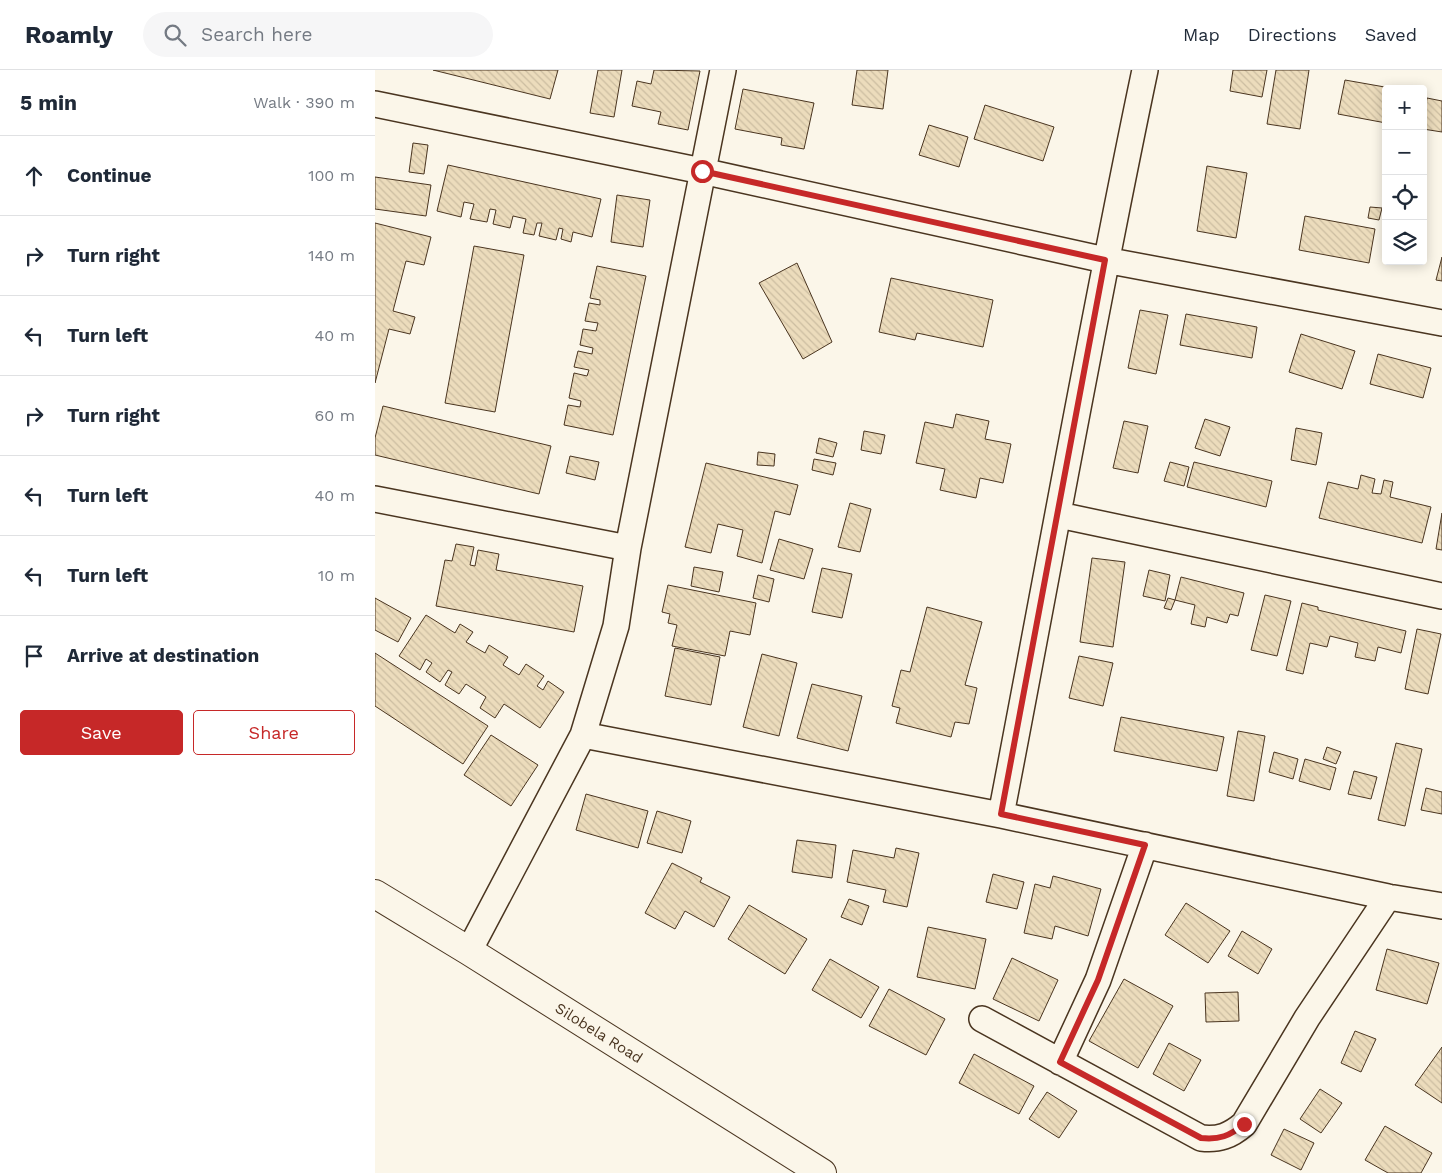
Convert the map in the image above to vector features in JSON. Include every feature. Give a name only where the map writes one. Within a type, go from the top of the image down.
[{"type":"street","points":[[469,951],[583,735],[616,626],[627,548],[723,70]]},
{"type":"street","points":[[1001,814],[1059,514],[1105,260],[1145,70]]},
{"type":"street","points":[[375,104],[702,171],[1105,260],[1442,323]]},
{"type":"street","points":[[375,499],[627,548]]},
{"type":"street","points":[[1059,514],[1442,596]]},
{"type":"street","points":[[583,735],[1001,814],[1388,897],[1442,906]]},
{"type":"street","points":[[1060,1062],[1098,980],[1145,845]]},
{"type":"street","name":"Silobela Road","points":[[375,894],[822,1173]]},
{"type":"street","points":[[982,1019],[1201,1138],[1215,1140],[1232,1135],[1244,1124],[1307,1018],[1388,897]]},
{"type":"building","points":[[433,70],[558,70],[550,99]]},
{"type":"building","points":[[598,70],[622,70],[614,117],[590,113]]},
{"type":"building","points":[[654,70],[700,71],[688,130],[658,124],[661,112],[632,106],[637,81],[651,84]]},
{"type":"building","points":[[857,70],[888,70],[883,109],[852,105]]},
{"type":"building","points":[[1233,70],[1267,70],[1262,97],[1230,91]]},
{"type":"building","points":[[1276,70],[1309,70],[1300,129],[1267,124]]},
{"type":"building","points":[[1345,80],[1382,87],[1382,122],[1338,114]]},
{"type":"building","points":[[743,89],[814,103],[804,149],[781,145],[782,138],[735,129]]},
{"type":"building","points":[[1427,98],[1442,101],[1442,132],[1427,130]]},
{"type":"building","points":[[985,105],[1054,127],[1043,161],[974,139]]},
{"type":"building","points":[[929,125],[968,137],[959,167],[919,155]]},
{"type":"building","points":[[413,143],[428,145],[424,174],[409,172]]},
{"type":"building","points":[[448,165],[601,199],[592,237],[573,232],[571,242],[561,239],[563,229],[559,228],[556,240],[539,236],[542,223],[537,223],[534,235],[523,233],[526,219],[513,216],[510,228],[493,224],[496,210],[490,209],[487,222],[470,219],[474,204],[464,202],[461,217],[437,211]]},
{"type":"building","points":[[1207,166],[1247,173],[1236,238],[1197,231]]},
{"type":"building","points":[[375,177],[431,185],[426,216],[375,209]]},
{"type":"building","points":[[617,195],[650,200],[643,247],[611,242]]},
{"type":"building","points":[[1370,207],[1382,208],[1379,220],[1368,218]]},
{"type":"building","points":[[1305,216],[1375,229],[1369,263],[1299,250]]},
{"type":"building","points":[[375,223],[431,237],[424,265],[406,261],[393,311],[415,317],[410,334],[389,329],[375,383]]},
{"type":"building","points":[[474,246],[524,255],[495,412],[445,403]]},
{"type":"building","points":[[1442,257],[1442,281],[1436,280]]},
{"type":"building","points":[[797,263],[832,342],[803,359],[759,283]]},
{"type":"building","points":[[597,266],[646,276],[613,435],[564,425],[568,405],[580,407],[581,401],[569,398],[574,373],[587,376],[589,370],[574,367],[578,351],[592,354],[593,348],[580,345],[583,329],[596,331],[598,323],[585,321],[589,303],[600,305],[600,300],[590,298]]},
{"type":"building","points":[[891,278],[993,300],[983,347],[917,333],[915,340],[879,332]]},
{"type":"building","points":[[1140,310],[1168,315],[1156,374],[1128,368]]},
{"type":"building","points":[[1186,314],[1257,327],[1252,358],[1180,345]]},
{"type":"building","points":[[1301,334],[1355,351],[1342,389],[1289,372]]},
{"type":"building","points":[[1378,354],[1431,368],[1423,398],[1370,384]]},
{"type":"building","points":[[383,406],[551,446],[539,494],[375,455],[375,438]]},
{"type":"building","points":[[956,414],[989,421],[985,439],[1011,444],[1003,483],[980,478],[976,498],[940,490],[945,469],[916,463],[925,422],[953,428]]},
{"type":"building","points":[[1205,419],[1230,427],[1220,456],[1195,448]]},
{"type":"building","points":[[1124,421],[1148,426],[1138,473],[1113,468]]},
{"type":"building","points":[[1296,428],[1322,433],[1316,465],[1291,460]]},
{"type":"building","points":[[864,431],[885,435],[881,454],[861,450]]},
{"type":"building","points":[[819,438],[837,443],[833,457],[816,453]]},
{"type":"building","points":[[758,452],[775,454],[774,466],[757,465]]},
{"type":"building","points":[[570,456],[599,462],[595,480],[566,473]]},
{"type":"building","points":[[814,459],[836,463],[833,475],[812,470]]},
{"type":"building","points":[[1170,462],[1189,467],[1184,486],[1164,481]]},
{"type":"building","points":[[1194,462],[1272,481],[1266,507],[1187,487]]},
{"type":"building","points":[[706,463],[798,485],[790,515],[775,511],[762,563],[737,556],[743,530],[718,524],[711,553],[685,547]]},
{"type":"building","points":[[1361,475],[1375,479],[1372,493],[1381,494],[1384,480],[1393,482],[1390,497],[1431,507],[1422,543],[1319,518],[1328,482],[1358,489]]},
{"type":"building","points":[[850,503],[871,509],[860,552],[838,547]]},
{"type":"building","points":[[1442,513],[1442,550],[1436,549]]},
{"type":"building","points":[[779,539],[813,549],[804,579],[770,570]]},
{"type":"building","points":[[456,544],[474,547],[470,565],[475,566],[478,550],[499,554],[496,570],[583,586],[574,632],[436,606],[445,560],[452,561]]},
{"type":"building","points":[[1092,558],[1125,562],[1113,647],[1080,642]]},
{"type":"building","points":[[694,567],[723,572],[719,592],[691,586]]},
{"type":"building","points":[[822,568],[852,574],[842,618],[812,612]]},
{"type":"building","points":[[1149,570],[1170,575],[1165,601],[1143,596]]},
{"type":"building","points":[[758,575],[774,579],[769,602],[753,598]]},
{"type":"building","points":[[1181,577],[1244,593],[1238,616],[1230,614],[1227,623],[1207,617],[1205,627],[1191,624],[1195,605],[1175,600]]},
{"type":"building","points":[[668,585],[756,603],[750,635],[730,631],[725,656],[672,646],[677,625],[668,623],[670,614],[662,612]]},
{"type":"building","points":[[1265,595],[1291,601],[1277,656],[1251,650]]},
{"type":"building","points":[[375,598],[411,618],[398,642],[375,630]]},
{"type":"building","points":[[1168,598],[1175,600],[1171,610],[1164,608]]},
{"type":"building","points":[[1302,603],[1318,607],[1318,610],[1406,631],[1401,653],[1378,647],[1375,661],[1355,657],[1358,643],[1330,636],[1327,647],[1310,643],[1303,674],[1286,670]]},
{"type":"building","points":[[927,607],[982,622],[965,685],[977,688],[969,724],[955,722],[951,737],[896,723],[900,708],[892,706],[901,670],[910,672]]},
{"type":"building","points":[[426,615],[455,633],[460,624],[473,632],[466,642],[485,653],[489,645],[508,657],[503,665],[519,675],[526,664],[544,676],[537,686],[543,690],[548,681],[564,692],[540,728],[504,704],[495,718],[480,708],[486,697],[466,684],[459,694],[445,685],[452,672],[448,670],[440,682],[426,672],[432,663],[426,659],[420,670],[399,656]]},
{"type":"building","points":[[1417,629],[1441,634],[1428,694],[1405,689]]},
{"type":"building","points":[[675,648],[720,657],[711,705],[665,696]]},
{"type":"building","points":[[375,653],[488,726],[463,764],[375,706]]},
{"type":"building","points":[[762,654],[797,663],[779,736],[743,727]]},
{"type":"building","points":[[1079,656],[1113,663],[1103,706],[1069,698]]},
{"type":"building","points":[[812,684],[862,696],[848,751],[797,738]]},
{"type":"building","points":[[1121,717],[1224,737],[1217,771],[1114,751]]},
{"type":"building","points":[[1238,731],[1265,736],[1254,801],[1227,796]]},
{"type":"building","points":[[491,735],[538,765],[511,806],[464,775]]},
{"type":"building","points":[[1396,743],[1422,749],[1405,826],[1378,820]]},
{"type":"building","points":[[1327,747],[1341,752],[1336,764],[1323,759]]},
{"type":"building","points":[[1274,752],[1298,759],[1293,779],[1269,772]]},
{"type":"building","points":[[1305,759],[1336,768],[1330,790],[1299,781]]},
{"type":"building","points":[[1354,771],[1377,777],[1371,799],[1348,794]]},
{"type":"building","points":[[1426,788],[1442,792],[1442,814],[1421,810]]},
{"type":"building","points":[[586,794],[648,811],[638,848],[576,830]]},
{"type":"building","points":[[657,811],[691,821],[682,853],[647,843]]},
{"type":"building","points":[[797,840],[836,845],[832,878],[792,872]]},
{"type":"building","points":[[896,848],[919,853],[907,907],[883,902],[886,890],[847,882],[853,850],[894,858]]},
{"type":"building","points":[[672,863],[702,878],[700,882],[730,897],[714,927],[685,911],[675,929],[645,913]]},
{"type":"building","points":[[993,874],[1024,882],[1017,909],[986,902]]},
{"type":"building","points":[[1053,876],[1101,889],[1088,936],[1055,926],[1052,939],[1024,933],[1035,884],[1050,888]]},
{"type":"building","points":[[849,899],[869,906],[862,925],[841,917]]},
{"type":"building","points":[[1186,903],[1230,931],[1208,963],[1165,935]]},
{"type":"building","points":[[749,905],[807,939],[785,974],[728,939]]},
{"type":"building","points":[[928,927],[986,939],[975,989],[917,977]]},
{"type":"building","points":[[1242,931],[1272,949],[1258,974],[1228,956]]},
{"type":"building","points":[[1387,949],[1439,963],[1427,1004],[1376,990]]},
{"type":"building","points":[[1012,958],[1058,980],[1039,1021],[993,999]]},
{"type":"building","points":[[830,959],[879,987],[861,1018],[812,990]]},
{"type":"building","points":[[1124,979],[1173,1006],[1138,1068],[1089,1041]]},
{"type":"building","points":[[889,989],[945,1019],[926,1055],[869,1026]]},
{"type":"building","points":[[1238,992],[1239,1021],[1206,1022],[1205,993]]},
{"type":"building","points":[[1355,1031],[1376,1039],[1361,1072],[1341,1063]]},
{"type":"building","points":[[1169,1043],[1201,1060],[1184,1091],[1153,1074]]},
{"type":"building","points":[[1442,1047],[1442,1103],[1415,1085]]},
{"type":"building","points":[[974,1054],[1034,1086],[1019,1114],[959,1083]]},
{"type":"building","points":[[1320,1089],[1342,1103],[1321,1133],[1300,1119]]},
{"type":"building","points":[[1047,1092],[1077,1111],[1059,1138],[1029,1119]]},
{"type":"building","points":[[1385,1126],[1432,1153],[1421,1173],[1388,1173],[1365,1160]]},
{"type":"building","points":[[1284,1129],[1314,1143],[1301,1170],[1271,1155]]},
{"type":"route","points":[[702,171],[1105,260],[1059,514],[1001,814],[1145,845],[1098,980],[1060,1062],[1201,1138],[1215,1140],[1232,1135],[1244,1124]]}]
